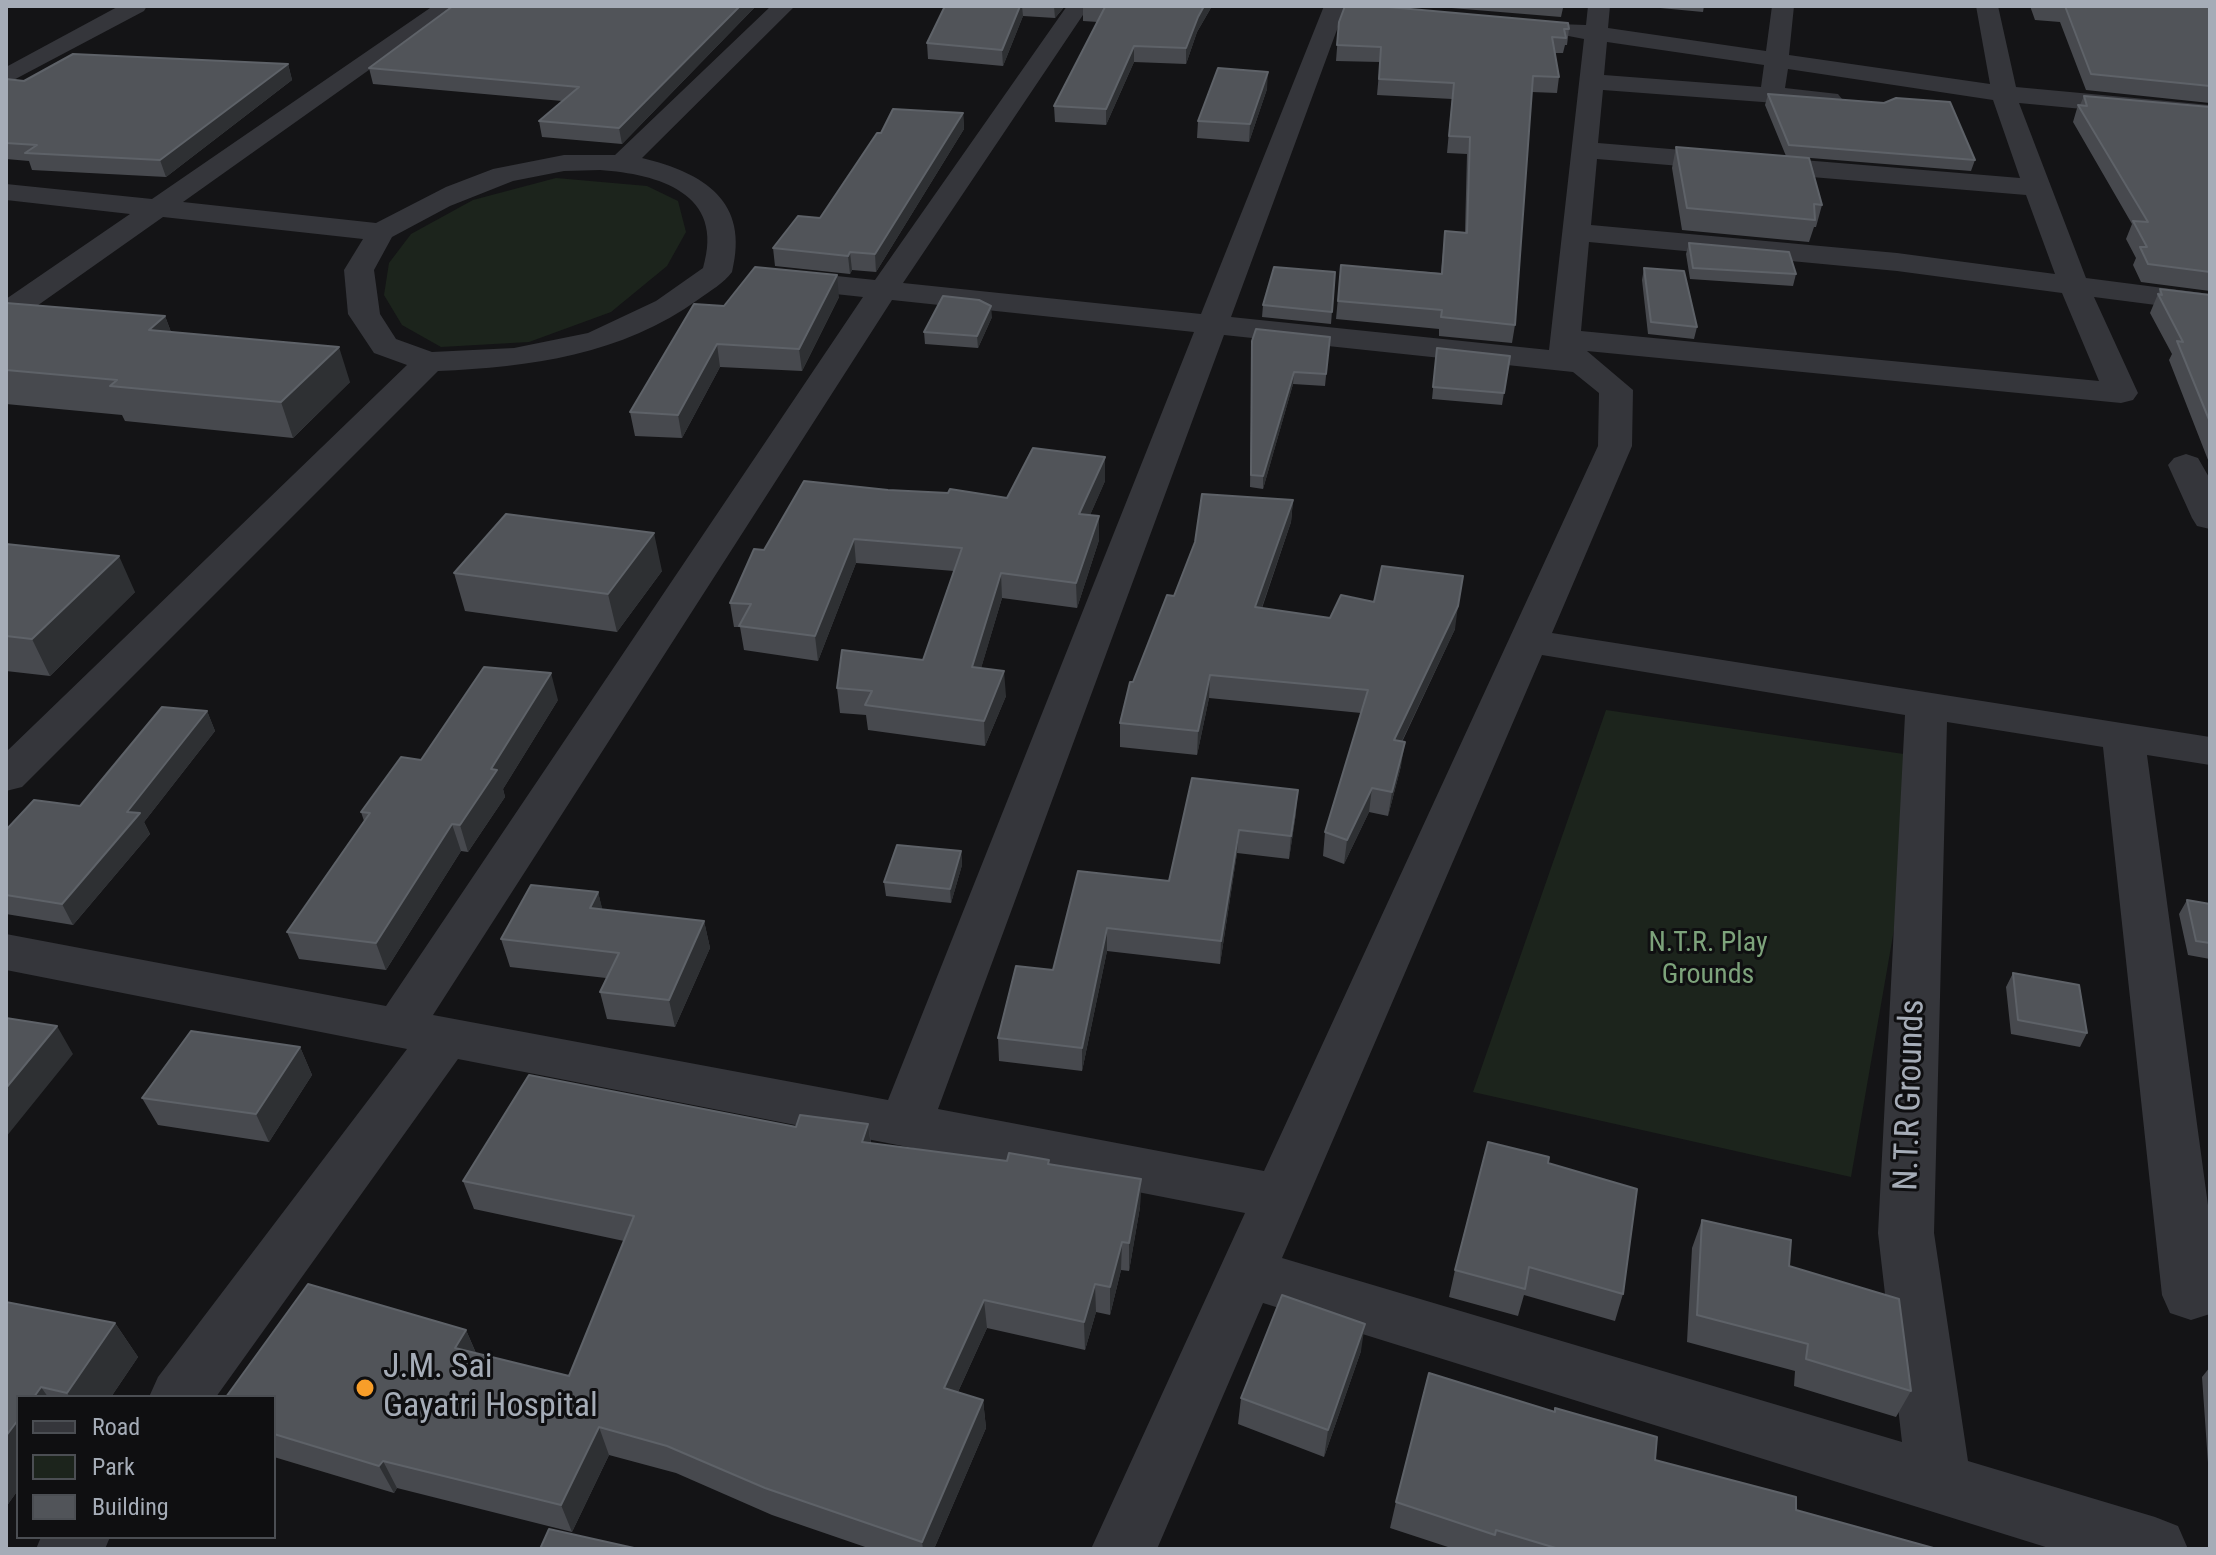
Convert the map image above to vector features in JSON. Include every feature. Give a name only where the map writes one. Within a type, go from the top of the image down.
[{"type":"street","points":[[6,77],[136,6]]},
{"type":"street","points":[[6,313],[448,6]]},
{"type":"street","points":[[624,161],[784,6]]},
{"type":"street","points":[[181,1395],[421,1032],[883,290],[1078,6]]},
{"type":"street","points":[[1772,95],[1783,6]]},
{"type":"street","points":[[717,272],[1214,324],[2121,393],[2074,285],[2007,102],[1987,6]]},
{"type":"street","points":[[905,1125],[1333,7]]},
{"type":"street","points":[[1124,1549],[1615,446],[1616,390],[1574,351],[1576,232],[1598,21]]},
{"type":"street","points":[[1544,26],[1598,21],[1776,61],[2007,102]]},
{"type":"street","points":[[1592,82],[1850,100]]},
{"type":"street","points":[[1914,105],[2007,102],[2210,113]]},
{"type":"street","points":[[1585,150],[2037,188]]},
{"type":"street","points":[[624,161],[661,169],[692,185],[716,210],[724,244],[717,272],[667,308],[598,340],[514,358],[429,362],[385,346],[364,314],[359,270],[381,232],[416,212],[504,175],[567,164],[624,161]]},
{"type":"street","points":[[6,192],[381,232]]},
{"type":"street","points":[[1576,232],[1897,262],[2210,303]]},
{"type":"street","points":[[6,777],[429,362]]},
{"type":"street","points":[[2186,465],[2210,518]]},
{"type":"street","points":[[1528,641],[2210,751]]},
{"type":"street","name":"N.T.R Grounds","points":[[1926,705],[1906,1233],[1939,1484]]},
{"type":"street","points":[[2123,737],[2191,1295]]},
{"type":"street","points":[[6,952],[1280,1197]]},
{"type":"street","points":[[1247,1273],[2155,1549]]},
{"type":"green space","points":[[556,178],[647,186],[678,201],[686,232],[667,266],[611,312],[529,342],[441,347],[402,325],[384,295],[389,263],[411,234],[473,200]]},
{"type":"green space","name":"N.T.R. Play Grounds","points":[[1606,710],[1924,757],[1851,1177],[1473,1092]]},
{"type":"building","points":[[453,6],[740,6],[619,128],[539,121],[579,87],[369,68]]},
{"type":"building","points":[[945,6],[1020,6],[1002,50],[927,43]]},
{"type":"building","points":[[1088,6],[1204,6],[1186,48],[1134,46],[1106,109],[1054,106],[1105,7]]},
{"type":"building","points":[[1345,6],[1377,6],[1568,23],[1569,29],[1564,29],[1566,38],[1552,37],[1559,77],[1533,76],[1515,325],[1441,317],[1442,310],[1338,301],[1341,265],[1442,274],[1445,231],[1467,233],[1470,137],[1449,136],[1454,83],[1379,79],[1381,47],[1337,45],[1339,22]]},
{"type":"building","points":[[2065,6],[2210,6],[2210,86],[2091,74]]},
{"type":"building","points":[[73,54],[288,64],[160,160],[25,153],[37,145],[6,143],[6,79],[24,81]]},
{"type":"building","points":[[1218,68],[1268,72],[1250,124],[1198,121]]},
{"type":"building","points":[[1768,94],[1884,103],[1896,98],[1950,102],[1975,160],[1789,145]]},
{"type":"building","points":[[2084,96],[2210,107],[2210,272],[2148,264],[2140,247],[2147,247],[2133,221],[2148,222],[2078,105],[2087,106]]},
{"type":"building","points":[[893,109],[963,113],[875,254],[850,252],[848,256],[773,248],[798,216],[820,218],[877,133],[881,133]]},
{"type":"building","points":[[1676,147],[1809,158],[1822,205],[1814,204],[1815,220],[1687,208]]},
{"type":"building","points":[[1689,243],[1789,252],[1796,274],[1693,268]]},
{"type":"building","points":[[755,267],[837,275],[799,349],[717,344],[678,415],[630,412],[694,304],[724,306]]},
{"type":"building","points":[[1274,267],[1335,272],[1332,312],[1263,305]]},
{"type":"building","points":[[1644,268],[1684,271],[1697,327],[1651,322]]},
{"type":"building","points":[[2160,289],[2210,295],[2210,422],[2177,341],[2183,342],[2158,294],[2162,295]]},
{"type":"building","points":[[943,296],[979,300],[991,306],[977,336],[924,332]]},
{"type":"building","points":[[6,303],[165,316],[149,330],[339,347],[281,402],[110,386],[117,380],[6,370]]},
{"type":"building","points":[[1256,329],[1330,337],[1326,374],[1294,372],[1263,476],[1251,475],[1252,341]]},
{"type":"building","points":[[1437,348],[1510,356],[1504,393],[1433,387]]},
{"type":"building","points":[[1033,448],[1105,457],[1079,514],[1099,516],[1076,583],[1001,573],[972,667],[1004,671],[984,721],[865,705],[872,691],[837,688],[842,650],[923,660],[962,548],[854,539],[815,636],[739,626],[751,604],[730,603],[754,549],[764,550],[804,481],[888,490],[948,493],[950,489],[1007,498]]},
{"type":"building","points":[[1202,494],[1293,500],[1255,607],[1330,618],[1341,595],[1374,602],[1382,566],[1463,576],[1458,606],[1394,740],[1405,742],[1392,792],[1372,788],[1347,840],[1325,832],[1368,690],[1210,675],[1198,731],[1120,723],[1130,682],[1133,682],[1167,595],[1174,596],[1195,542]]},
{"type":"building","points":[[506,514],[654,533],[608,594],[454,573]]},
{"type":"building","points":[[6,544],[119,556],[32,639],[6,636]]},
{"type":"building","points":[[484,667],[551,673],[491,769],[497,770],[460,825],[452,824],[376,943],[287,932],[370,813],[361,812],[401,757],[421,760]]},
{"type":"building","points":[[162,707],[207,711],[127,812],[140,813],[62,904],[6,895],[6,830],[34,800],[80,806]]},
{"type":"building","points":[[1192,778],[1298,790],[1291,836],[1239,830],[1221,941],[1107,928],[1082,1048],[998,1038],[1016,966],[1053,970],[1078,871],[1169,881]]},
{"type":"building","points":[[897,845],[961,851],[950,889],[884,882]]},
{"type":"building","points":[[531,885],[598,892],[590,908],[704,921],[669,1000],[600,992],[619,953],[501,939]]},
{"type":"building","points":[[2187,900],[2210,904],[2210,943],[2196,941]]},
{"type":"building","points":[[2013,973],[2079,985],[2087,1033],[2018,1020]]},
{"type":"building","points":[[6,1018],[57,1026],[6,1088]]},
{"type":"building","points":[[191,1031],[300,1047],[256,1114],[142,1098]]},
{"type":"building","points":[[529,1075],[796,1127],[800,1115],[868,1124],[862,1142],[1007,1161],[1009,1153],[1049,1160],[1048,1164],[1141,1179],[1129,1243],[1122,1242],[1110,1287],[1095,1284],[1084,1322],[984,1300],[944,1388],[983,1400],[922,1542],[765,1488],[667,1446],[599,1427],[561,1505],[383,1461],[379,1466],[276,1435],[276,1395],[227,1395],[308,1284],[466,1330],[455,1348],[569,1376],[634,1216],[463,1181]]},
{"type":"building","points":[[1488,1142],[1549,1157],[1548,1163],[1637,1189],[1623,1294],[1529,1267],[1525,1289],[1455,1270]]},
{"type":"building","points":[[1702,1220],[1791,1240],[1789,1266],[1899,1299],[1911,1391],[1806,1359],[1808,1344],[1697,1315]]},
{"type":"building","points":[[1282,1295],[1365,1324],[1328,1430],[1241,1398]]},
{"type":"building","points":[[6,1302],[115,1323],[67,1393],[41,1387],[35,1395],[16,1395],[16,1423],[6,1436]]},
{"type":"building","points":[[1429,1373],[1555,1412],[1555,1408],[1657,1437],[1655,1460],[1796,1497],[1796,1510],[1937,1549],[1559,1549],[1496,1530],[1495,1535],[1396,1502]]},
{"type":"building","points":[[549,1529],[634,1548],[636,1549],[540,1549]]},
{"type":"place","name":"J.M. Sai Gayatri Hospital","points":[[365,1388]]}]
